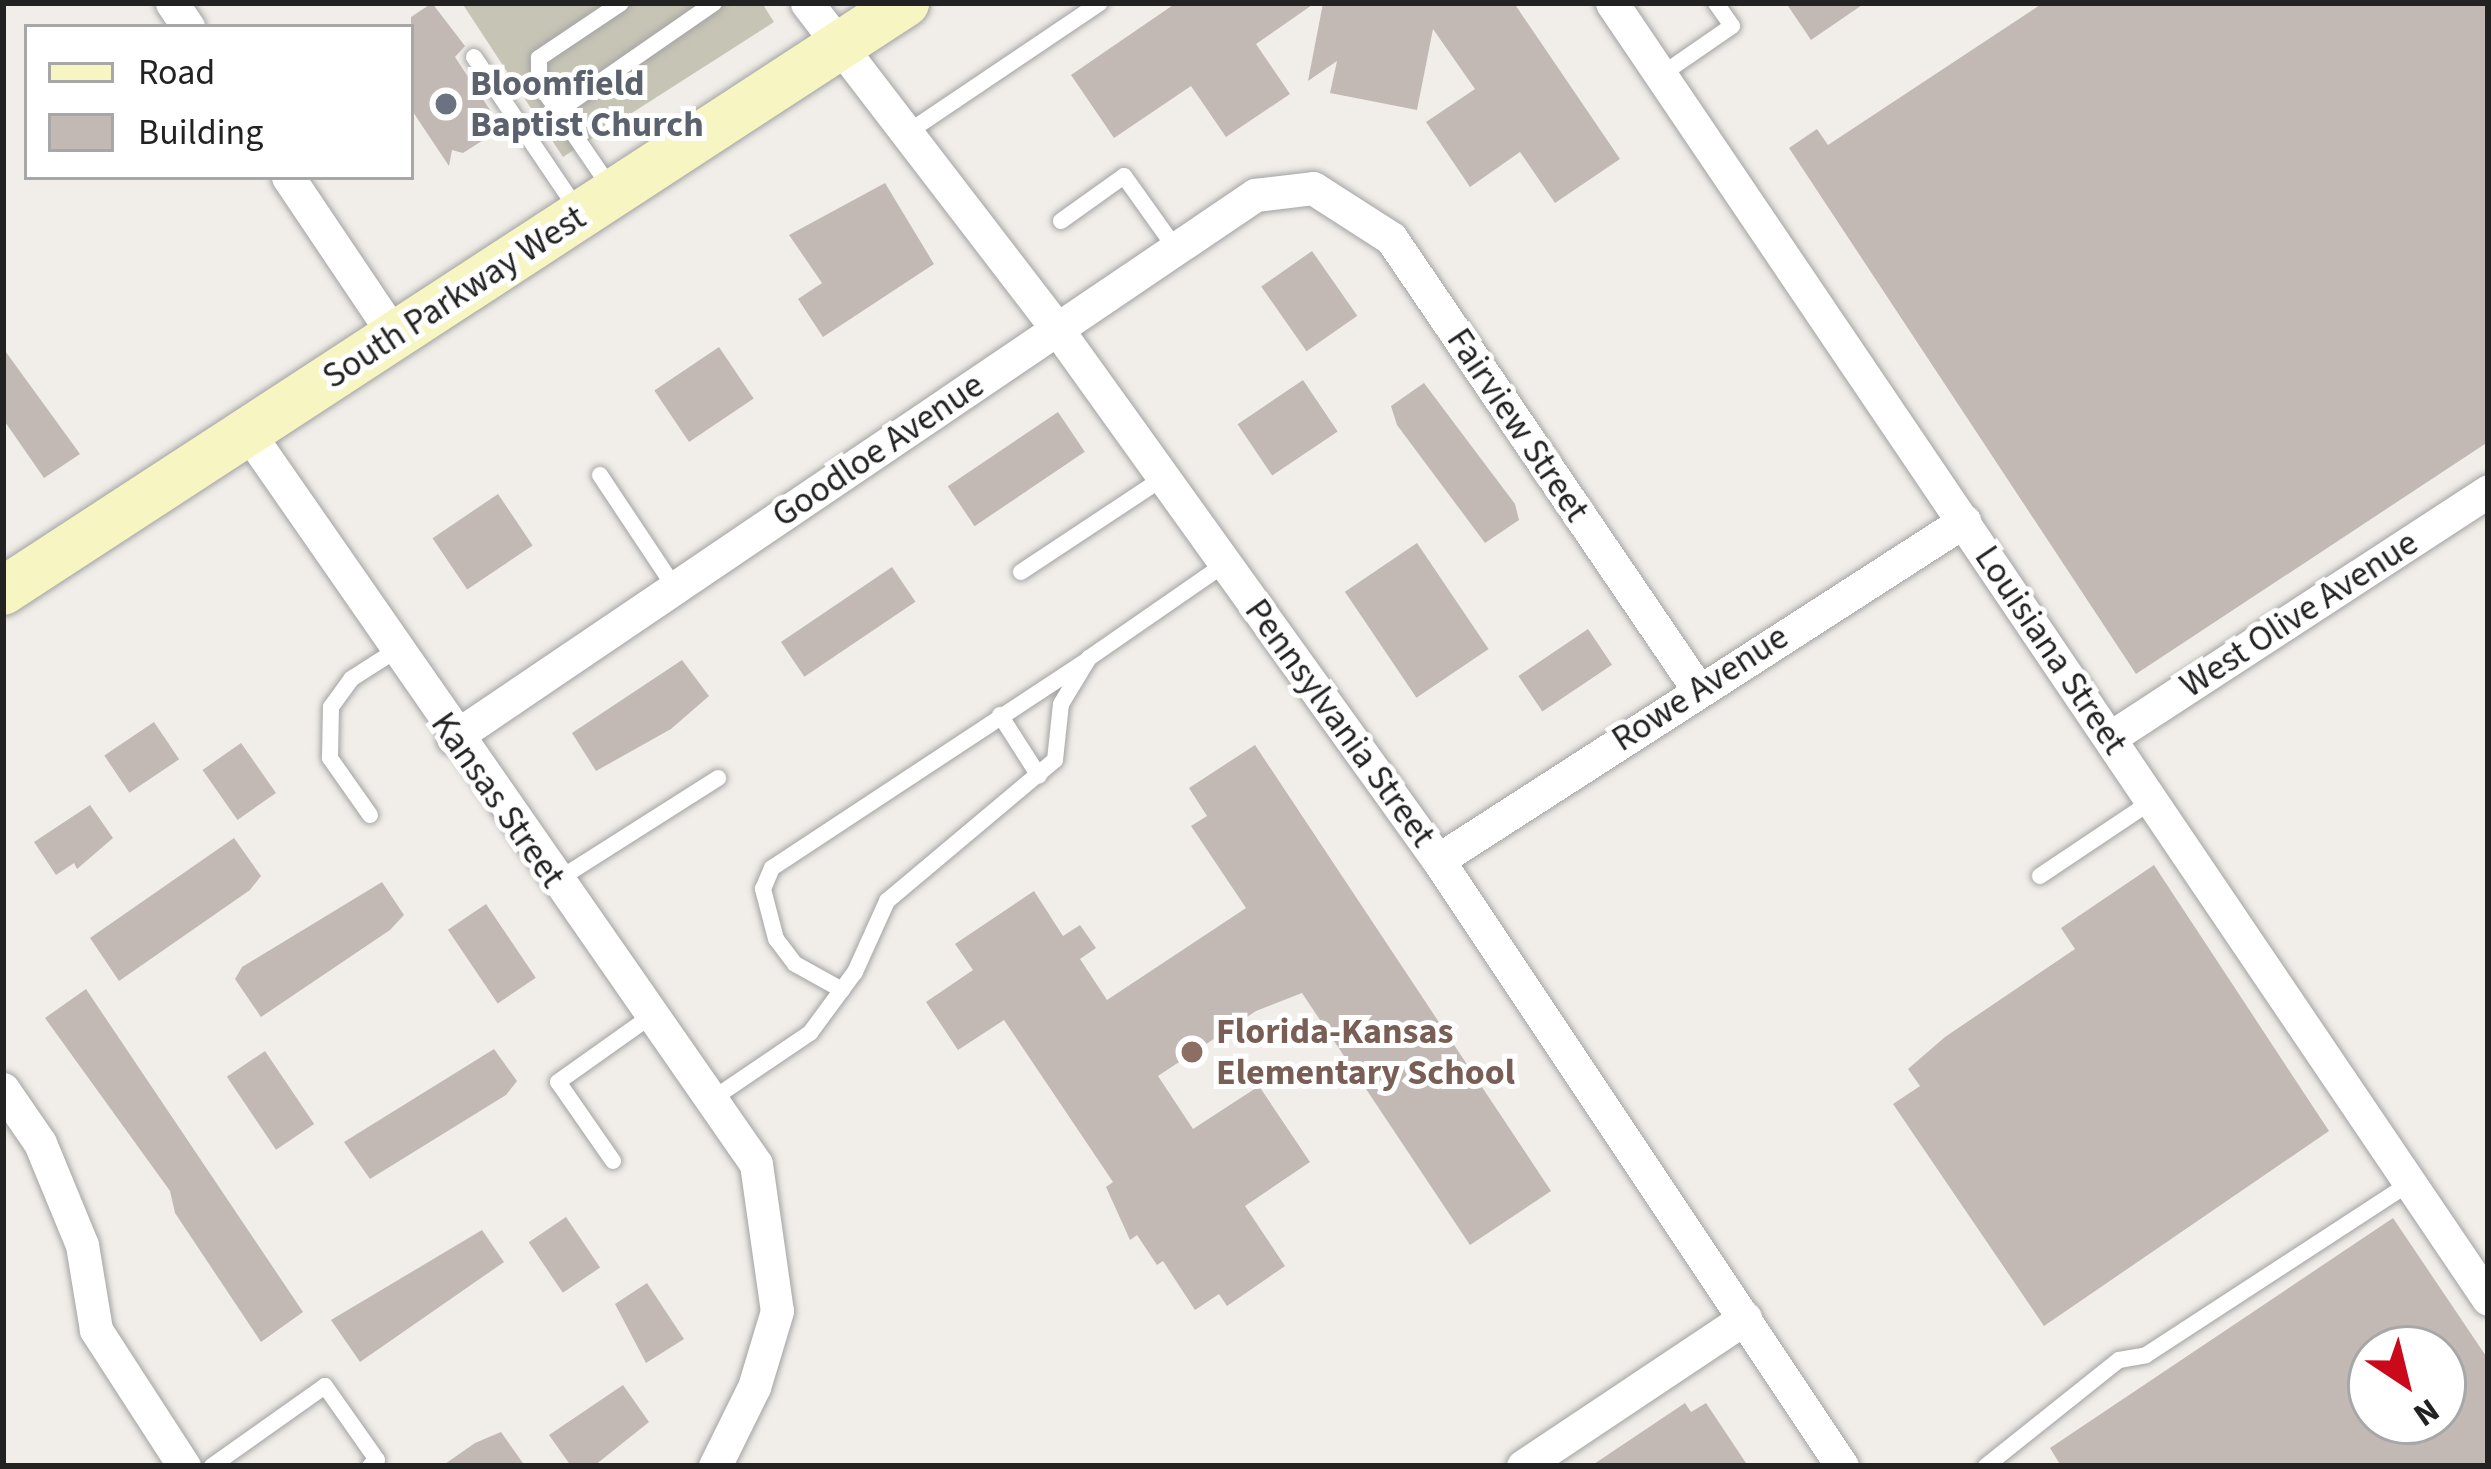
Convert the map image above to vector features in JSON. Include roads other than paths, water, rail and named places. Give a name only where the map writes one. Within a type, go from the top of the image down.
[{"type":"main road","name":"South Parkway West","points":[[3,591],[905,3]]},
{"type":"street","name":"Pennsylvania Street","points":[[807,3],[1057,329],[1438,860],[1842,1466]]},
{"type":"street","name":"Louisiana Street","points":[[1612,3],[2488,1299]]},
{"type":"street","points":[[290,180],[395,336]]},
{"type":"street","name":"Goodloe Avenue","points":[[453,738],[1255,195],[1313,188]]},
{"type":"street","name":"Fairview Street","points":[[1313,188],[1391,238],[1696,688]]},
{"type":"street","name":"Kansas Street","points":[[247,431],[453,738],[756,1164],[777,1311],[754,1387],[715,1466]]},
{"type":"street","name":"West Olive Avenue","points":[[2111,737],[2488,491]]},
{"type":"street","name":"Rowe Avenue","points":[[1438,860],[1696,688],[1964,520]]},
{"type":"street","points":[[3,1089],[40,1143],[82,1246],[96,1330],[184,1466]]},
{"type":"street","points":[[1523,1466],[1745,1318]]},
{"type":"lane","points":[[598,204],[558,111],[538,83],[539,58],[621,3]]},
{"type":"lane","points":[[558,111],[715,3]]},
{"type":"lane","points":[[904,135],[1100,3]]},
{"type":"lane","points":[[1661,75],[1732,26],[1716,3]]},
{"type":"lane","points":[[475,57],[598,204]]},
{"type":"lane","points":[[1061,220],[1124,176],[1176,249]]},
{"type":"lane","points":[[600,475],[675,588]]},
{"type":"lane","points":[[1021,572],[1163,478]]},
{"type":"lane","points":[[842,990],[795,964],[776,939],[763,902],[772,868],[1225,564]]},
{"type":"lane","points":[[370,815],[330,758],[331,707],[350,679],[395,651]]},
{"type":"lane","points":[[711,1100],[810,1033],[842,990],[887,901],[1055,760],[1061,704],[1090,658]]},
{"type":"lane","points":[[1000,715],[1039,776]]},
{"type":"lane","points":[[555,881],[718,778]]},
{"type":"lane","points":[[2040,876],[2153,801]]},
{"type":"lane","points":[[613,1161],[558,1082],[651,1016]]},
{"type":"lane","points":[[1986,1466],[2119,1360],[2146,1355],[2410,1184]]},
{"type":"lane","points":[[212,1466],[325,1386],[377,1460],[370,1466]]},
{"type":"place","name":"Bloomfield Baptist Church","points":[[446,104]]},
{"type":"place","name":"Florida-Kansas Elementary School","points":[[1192,1052]]}]
